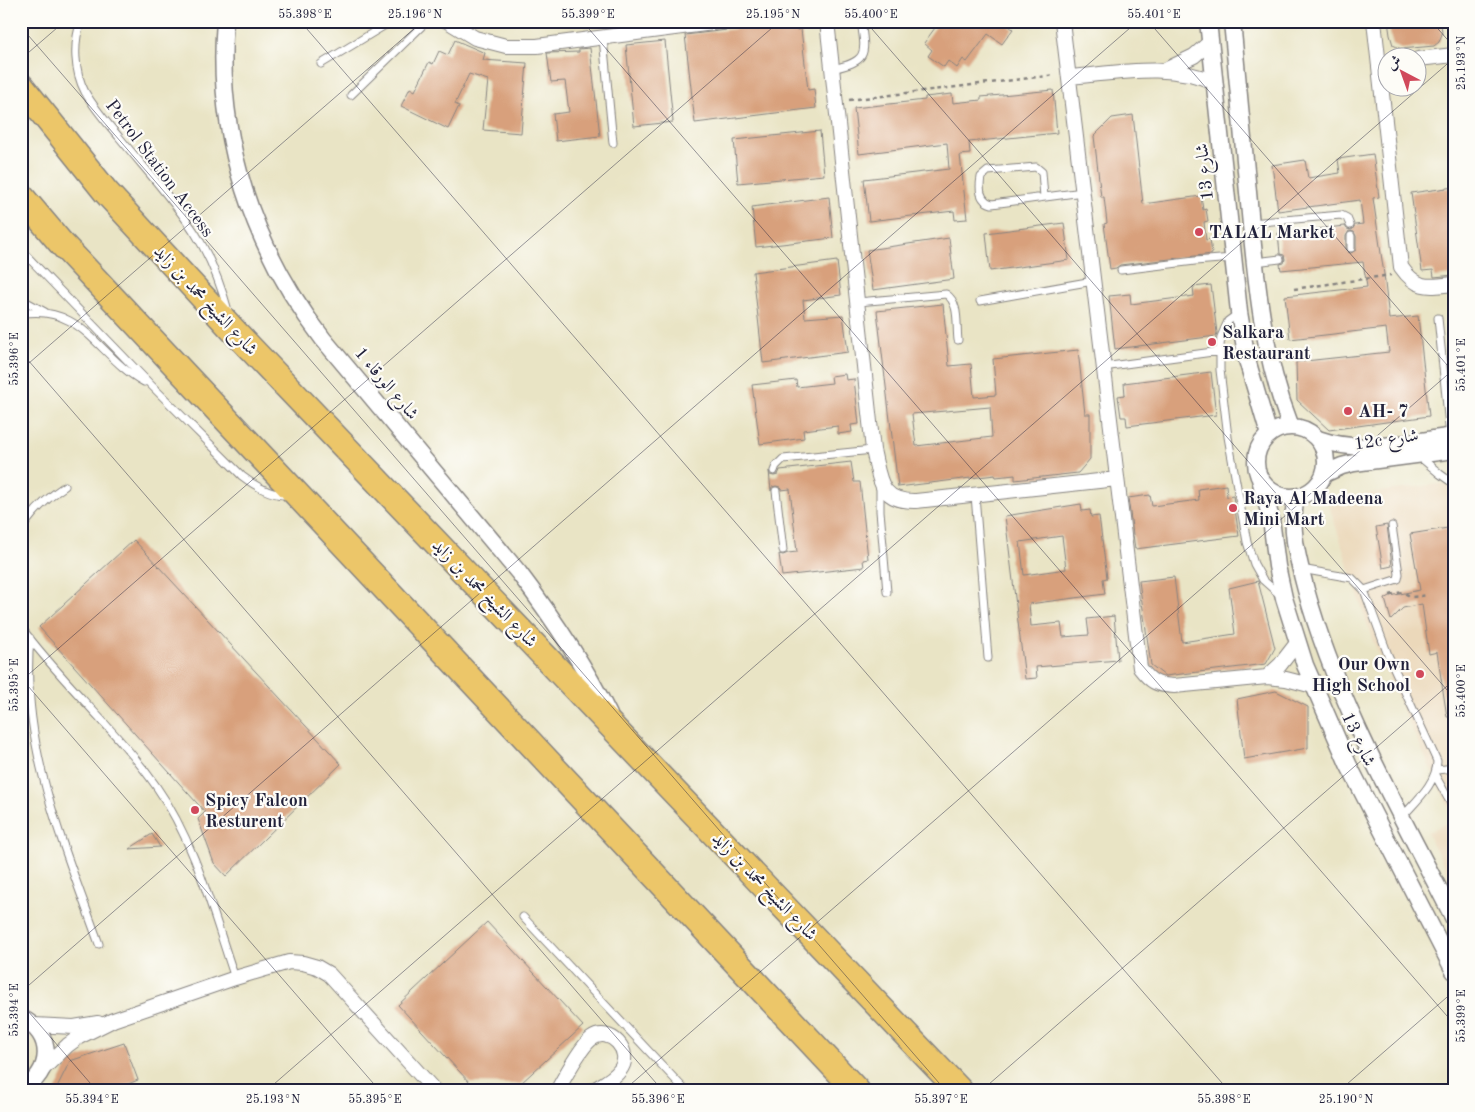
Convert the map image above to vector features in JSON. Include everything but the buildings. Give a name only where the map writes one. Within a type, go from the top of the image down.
[{"type":"highway","name":"شارع الشيخ محمد بن زايد","points":[[21,86],[106,192],[234,331],[960,1091]]},
{"type":"highway","points":[[21,196],[60,242],[857,1091]]},
{"type":"highway","points":[[796,1027],[839,1091]]},
{"type":"street","name":"شارع الورقاء 1","points":[[225,21],[224,87],[232,142],[245,195],[254,221],[278,270],[306,317],[323,339],[519,573],[541,602],[582,664],[616,730]]},
{"type":"street","points":[[447,21],[476,38],[506,46],[537,46],[728,21]]},
{"type":"street","points":[[826,21],[873,450],[880,483],[888,495],[901,502],[1117,479]]},
{"type":"street","points":[[1062,21],[1140,668],[1148,679],[1160,686],[1267,677],[1286,679],[1313,686]]},
{"type":"street","name":"شارع 13","points":[[1208,21],[1239,312],[1251,377],[1269,435]]},
{"type":"street","points":[[1232,21],[1255,262],[1267,350],[1291,427]]},
{"type":"street","points":[[1374,21],[1380,48]]},
{"type":"street","points":[[1163,70],[1184,62],[1210,42]]},
{"type":"street","points":[[1428,58],[1454,55]]},
{"type":"street","points":[[1069,75],[1163,70],[1190,73],[1214,82]]},
{"type":"street","points":[[1387,98],[1401,267],[1409,279],[1422,285],[1454,284]]},
{"type":"street","points":[[1283,427],[1291,427],[1306,430],[1318,440],[1326,456],[1324,474],[1321,480],[1310,491],[1296,497],[1276,494],[1269,490],[1257,472],[1256,455],[1263,441],[1283,427]]},
{"type":"street","name":"12c شارع","points":[[1318,440],[1340,446],[1361,448],[1452,441]]},
{"type":"street","name":"12c شارع","points":[[1324,474],[1354,463],[1418,455],[1452,441]]},
{"type":"street","name":"شارع 13","points":[[1260,479],[1271,519],[1277,566],[1284,598],[1297,643],[1313,686],[1358,786],[1454,971]]},
{"type":"street","name":"شارع 13","points":[[1296,497],[1294,533],[1301,569],[1323,642],[1341,690],[1360,732],[1454,918]]},
{"type":"street","points":[[1267,677],[1280,665],[1297,643]]},
{"type":"street","points":[[21,1090],[33,1083],[42,1071],[68,1045],[113,1020],[235,978],[289,962],[304,963],[317,967],[329,974],[430,1085],[440,1091]]},
{"type":"street","points":[[27,1021],[74,1027],[113,1020]]},
{"type":"street","points":[[27,1021],[41,1034],[45,1045],[46,1057],[37,1091]]},
{"type":"street","points":[[550,1091],[559,1086],[585,1044],[593,1038],[603,1035],[612,1037],[620,1044],[625,1053],[625,1063],[620,1072],[592,1091]]},
{"type":"lane","name":"Petrol Station Access","points":[[81,21],[76,47],[77,69],[84,91],[195,234],[211,262],[223,292],[234,331]]},
{"type":"lane","points":[[321,64],[392,21]]},
{"type":"lane","points":[[351,95],[427,21]]},
{"type":"lane","points":[[832,68],[852,64],[860,58],[865,44],[861,21]]},
{"type":"lane","points":[[603,38],[613,143]]},
{"type":"lane","points":[[1044,197],[1042,172],[1036,168],[988,171],[981,177],[981,194],[984,200],[989,203],[1044,197],[1083,192]]},
{"type":"lane","points":[[1251,223],[1341,215],[1347,218],[1350,226]]},
{"type":"lane","points":[[1351,236],[1351,248]]},
{"type":"lane","points":[[21,250],[242,476],[268,492],[297,495]]},
{"type":"lane","points":[[1121,270],[1233,258]]},
{"type":"lane","points":[[1255,262],[1280,259]]},
{"type":"lane","points":[[980,301],[1093,281]]},
{"type":"lane","points":[[858,302],[946,294],[952,297],[955,303],[958,340]]},
{"type":"lane","points":[[21,299],[47,313]]},
{"type":"lane","points":[[1239,312],[1228,321],[1224,329],[1220,351],[1222,398],[1247,542],[1254,564],[1263,580],[1284,598]]},
{"type":"lane","points":[[21,314],[47,313],[74,322],[132,374],[151,385]]},
{"type":"lane","points":[[1438,318],[1452,441]]},
{"type":"lane","points":[[1104,367],[1220,351]]},
{"type":"lane","points":[[774,471],[783,459],[873,450]]},
{"type":"lane","points":[[1418,455],[1454,484]]},
{"type":"lane","points":[[880,483],[880,511],[887,592]]},
{"type":"lane","points":[[21,530],[35,510],[65,486]]},
{"type":"lane","points":[[776,491],[784,550]]},
{"type":"lane","points":[[975,495],[988,658]]},
{"type":"lane","points":[[1364,590],[1398,579],[1399,574],[1392,526]]},
{"type":"lane","points":[[1301,569],[1352,578],[1364,590],[1388,655],[1434,753],[1437,762],[1436,773],[1422,794],[1403,816]]},
{"type":"lane","points":[[21,627],[143,768],[170,808],[191,851],[235,978]]},
{"type":"lane","points":[[30,638],[28,656],[30,694],[41,766],[55,818],[99,944]]},
{"type":"lane","points":[[1436,773],[1454,768]]},
{"type":"lane","points":[[1436,773],[1454,809]]},
{"type":"lane","points":[[523,917],[686,1091]]},
{"type":"path","points":[[836,101],[1069,75]]},
{"type":"path","points":[[1294,289],[1395,274],[1403,270]]},
{"type":"path","points":[[1390,595],[1402,592],[1409,597],[1428,594]]},
{"type":"shaded area","name":"Our Own High School","points":[[1454,482],[1454,818],[1372,639],[1327,499]]},
{"type":"shaded area","points":[[1454,819],[1454,884],[1427,833]]},
{"type":"place","name":"TALAL Market","points":[[1199,232]]},
{"type":"place","name":"Salkara Restaurant","points":[[1212,342]]},
{"type":"place","name":"AH- 7","points":[[1348,411]]},
{"type":"place","name":"Raya Al Madeena Mini Mart","points":[[1233,508]]},
{"type":"place","name":"Our Own High School","points":[[1420,674]]},
{"type":"place","name":"Spicy Falcon Resturent","points":[[195,810]]}]
